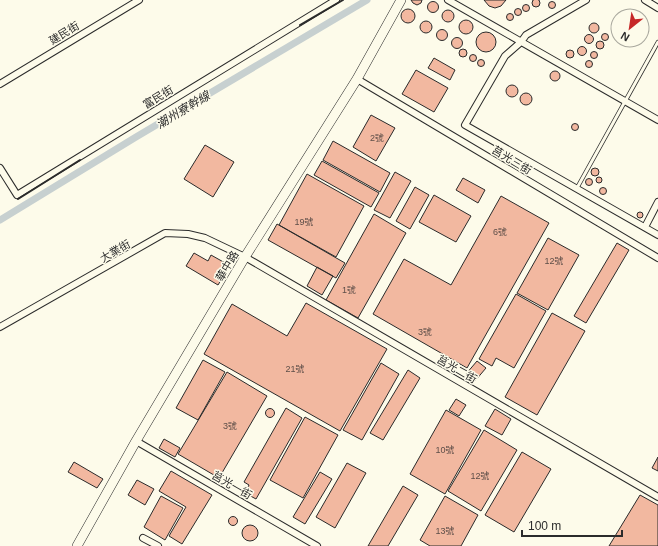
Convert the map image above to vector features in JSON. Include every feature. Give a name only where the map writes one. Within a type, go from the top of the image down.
[{"type":"main road","name":"華中路","points":[[77,546],[136,442],[245,258],[357,79],[401,0]]},
{"type":"street","name":"建民街","points":[[0,84],[139,0]]},
{"type":"street","name":"富民街","points":[[0,168],[17,194],[336,0]]},
{"type":"street","points":[[448,0],[658,120]]},
{"type":"street","points":[[586,0],[526,35],[521,42],[505,56],[465,125],[658,235]]},
{"type":"street","points":[[645,0],[658,8]]},
{"type":"street","name":"莒光三街","points":[[357,79],[658,258]]},
{"type":"street","points":[[644,227],[658,202]]},
{"type":"street","name":"大業街","points":[[0,327],[165,233],[188,234],[205,238],[245,258]]},
{"type":"street","name":"莒光二街","points":[[245,258],[658,497]]},
{"type":"street","name":"莒光一街","points":[[136,442],[317,546]]},
{"type":"street","points":[[143,538],[158,546]]},
{"type":"lane","points":[[577,188],[658,42]]},
{"type":"building","points":[[536,-1],[539,0],[539,6],[536,7],[533,6],[532,3],[533,0]]},
{"type":"building","points":[[411,0],[422,0],[421,3],[417,5]]},
{"type":"building","points":[[484,0],[506,0],[501,6],[495,8],[489,6]]},
{"type":"building","points":[[552,1],[556,5],[552,9],[548,5]]},
{"type":"building","points":[[431,2],[435,2],[437,3],[437,11],[431,12],[428,9],[428,5]]},
{"type":"building","points":[[526,5],[529,8],[526,11],[523,8]]},
{"type":"building","points":[[405,9],[411,9],[415,13],[415,19],[411,23],[405,23],[401,19],[401,13]]},
{"type":"building","points":[[518,9],[521,12],[518,15],[515,12]]},
{"type":"building","points":[[448,10],[452,12],[454,16],[452,20],[448,22],[444,20],[442,16],[444,12]]},
{"type":"building","points":[[510,14],[513,17],[510,20],[507,17]]},
{"type":"building","points":[[466,20],[471,22],[473,27],[471,32],[466,34],[461,32],[459,27],[461,22]]},
{"type":"building","points":[[424,21],[428,21],[432,27],[428,33],[424,33],[420,29],[420,25]]},
{"type":"building","points":[[592,23],[596,23],[598,24],[598,32],[592,33],[589,30],[589,26]]},
{"type":"building","points":[[442,29],[446,31],[448,35],[446,39],[442,41],[438,39],[436,35],[438,31]]},
{"type":"building","points":[[486,32],[493,35],[496,42],[493,49],[486,52],[479,49],[476,42],[479,35]]},
{"type":"building","points":[[605,33],[608,34],[608,40],[605,41],[602,40],[601,37],[602,34]]},
{"type":"building","points":[[589,34],[594,39],[589,44],[584,39]]},
{"type":"building","points":[[457,37],[461,39],[463,43],[461,47],[457,49],[453,47],[451,43],[453,39]]},
{"type":"building","points":[[600,41],[603,42],[603,48],[600,49],[597,48],[596,45],[597,42]]},
{"type":"building","points":[[582,46],[587,51],[582,56],[577,51]]},
{"type":"building","points":[[461,49],[465,49],[467,53],[465,57],[461,57],[459,55],[459,51]]},
{"type":"building","points":[[570,50],[573,51],[573,57],[570,58],[567,57],[566,54],[567,51]]},
{"type":"building","points":[[594,51],[597,52],[597,58],[594,59],[591,58],[590,55],[591,52]]},
{"type":"building","points":[[473,54],[476,55],[476,61],[473,62],[470,61],[469,58],[470,55]]},
{"type":"building","points":[[434,58],[455,70],[450,80],[428,68]]},
{"type":"building","points":[[481,59],[484,60],[484,66],[481,67],[478,66],[477,63],[478,60]]},
{"type":"building","points":[[589,60],[593,64],[589,68],[585,64]]},
{"type":"building","points":[[416,70],[448,88],[434,112],[402,94]]},
{"type":"building","points":[[555,71],[560,76],[555,81],[550,76]]},
{"type":"building","points":[[512,85],[516,87],[518,91],[516,95],[512,97],[508,95],[506,91],[508,87]]},
{"type":"building","points":[[526,93],[530,95],[532,99],[530,103],[526,105],[522,103],[520,99],[522,95]]},
{"type":"building","points":[[371,115],[395,128],[376,161],[353,147]]},
{"type":"building","points":[[575,124],[578,127],[575,130],[572,127]]},
{"type":"building","points":[[333,141],[390,173],[380,192],[323,160]]},
{"type":"building","points":[[205,145],[234,162],[213,197],[184,179]]},
{"type":"building","points":[[322,161],[379,193],[371,207],[314,175]]},
{"type":"building","points":[[595,168],[598,169],[598,175],[595,176],[592,175],[591,172],[592,169]]},
{"type":"building","points":[[395,172],[411,181],[390,218],[374,210]]},
{"type":"building","points":[[307,174],[364,206],[336,257],[279,225]]},
{"type":"building","points":[[599,177],[602,180],[599,183],[596,180]]},
{"type":"building","points":[[463,178],[485,190],[478,203],[456,190]]},
{"type":"building","points":[[589,178],[592,179],[592,185],[589,186],[586,185],[585,182],[586,179]]},
{"type":"building","points":[[415,187],[429,195],[410,229],[396,221]]},
{"type":"building","points":[[603,188],[606,191],[603,194],[600,191]]},
{"type":"building","points":[[434,195],[471,216],[456,242],[419,222]]},
{"type":"building","points":[[501,196],[549,223],[467,368],[373,314],[404,259],[451,285]]},
{"type":"building","points":[[640,212],[643,215],[640,218],[637,215]]},
{"type":"building","points":[[374,214],[406,233],[358,318],[326,300]]},
{"type":"building","points":[[277,224],[345,263],[336,278],[268,240]]},
{"type":"building","points":[[548,238],[579,255],[548,310],[517,293]]},
{"type":"building","points":[[617,243],[629,250],[586,323],[574,316]]},
{"type":"building","points":[[194,253],[208,261],[211,255],[227,264],[226,272],[218,285],[186,266]]},
{"type":"building","points":[[317,267],[333,276],[322,295],[307,286]]},
{"type":"building","points":[[516,294],[546,311],[514,368],[496,358],[492,366],[479,359]]},
{"type":"building","points":[[306,303],[387,349],[340,431],[204,354],[232,304],[287,336]]},
{"type":"building","points":[[552,313],[585,331],[537,415],[505,397]]},
{"type":"building","points":[[203,360],[225,372],[198,420],[176,408]]},
{"type":"building","points":[[477,361],[486,368],[475,381],[466,374]]},
{"type":"building","points":[[381,363],[399,374],[362,440],[343,430]]},
{"type":"building","points":[[408,370],[420,378],[383,440],[370,433]]},
{"type":"building","points":[[227,372],[267,396],[219,478],[178,454]]},
{"type":"building","points":[[456,399],[466,405],[459,416],[449,410]]},
{"type":"building","points":[[286,408],[302,418],[256,499],[245,493],[249,485],[244,482]]},
{"type":"building","points":[[268,409],[272,409],[274,413],[272,417],[268,417],[266,415],[266,411]]},
{"type":"building","points":[[495,409],[511,419],[502,435],[485,426]]},
{"type":"building","points":[[446,410],[481,430],[445,494],[410,474]]},
{"type":"building","points":[[305,417],[338,435],[303,498],[270,480]]},
{"type":"building","points":[[484,430],[517,450],[481,511],[448,491]]},
{"type":"building","points":[[164,439],[180,448],[175,457],[159,448]]},
{"type":"building","points":[[522,452],[551,469],[514,532],[485,515]]},
{"type":"building","points":[[658,457],[658,471],[652,468]]},
{"type":"building","points":[[74,462],[103,479],[97,488],[68,472]]},
{"type":"building","points":[[347,463],[366,473],[335,528],[316,517]]},
{"type":"building","points":[[171,471],[212,495],[182,544],[169,536],[186,507],[159,491]]},
{"type":"building","points":[[320,472],[332,479],[305,524],[293,517]]},
{"type":"building","points":[[137,480],[154,489],[145,505],[128,495]]},
{"type":"building","points":[[403,486],[418,495],[388,546],[368,546]]},
{"type":"building","points":[[640,495],[658,505],[658,546],[609,546]]},
{"type":"building","points":[[161,496],[183,508],[165,540],[144,527]]},
{"type":"building","points":[[445,496],[478,515],[461,546],[430,546],[420,540]]},
{"type":"building","points":[[231,517],[235,517],[237,521],[235,525],[231,525],[229,523],[229,519]]},
{"type":"building","points":[[250,525],[256,527],[258,533],[256,539],[250,541],[244,539],[242,533],[244,527]]},
{"type":"waterway","name":"潮州寮幹線","points":[[0,220],[136,137],[367,0]]},
{"type":"wall","points":[[300,25],[343,0]]},
{"type":"wall","points":[[18,199],[80,160]]}]
